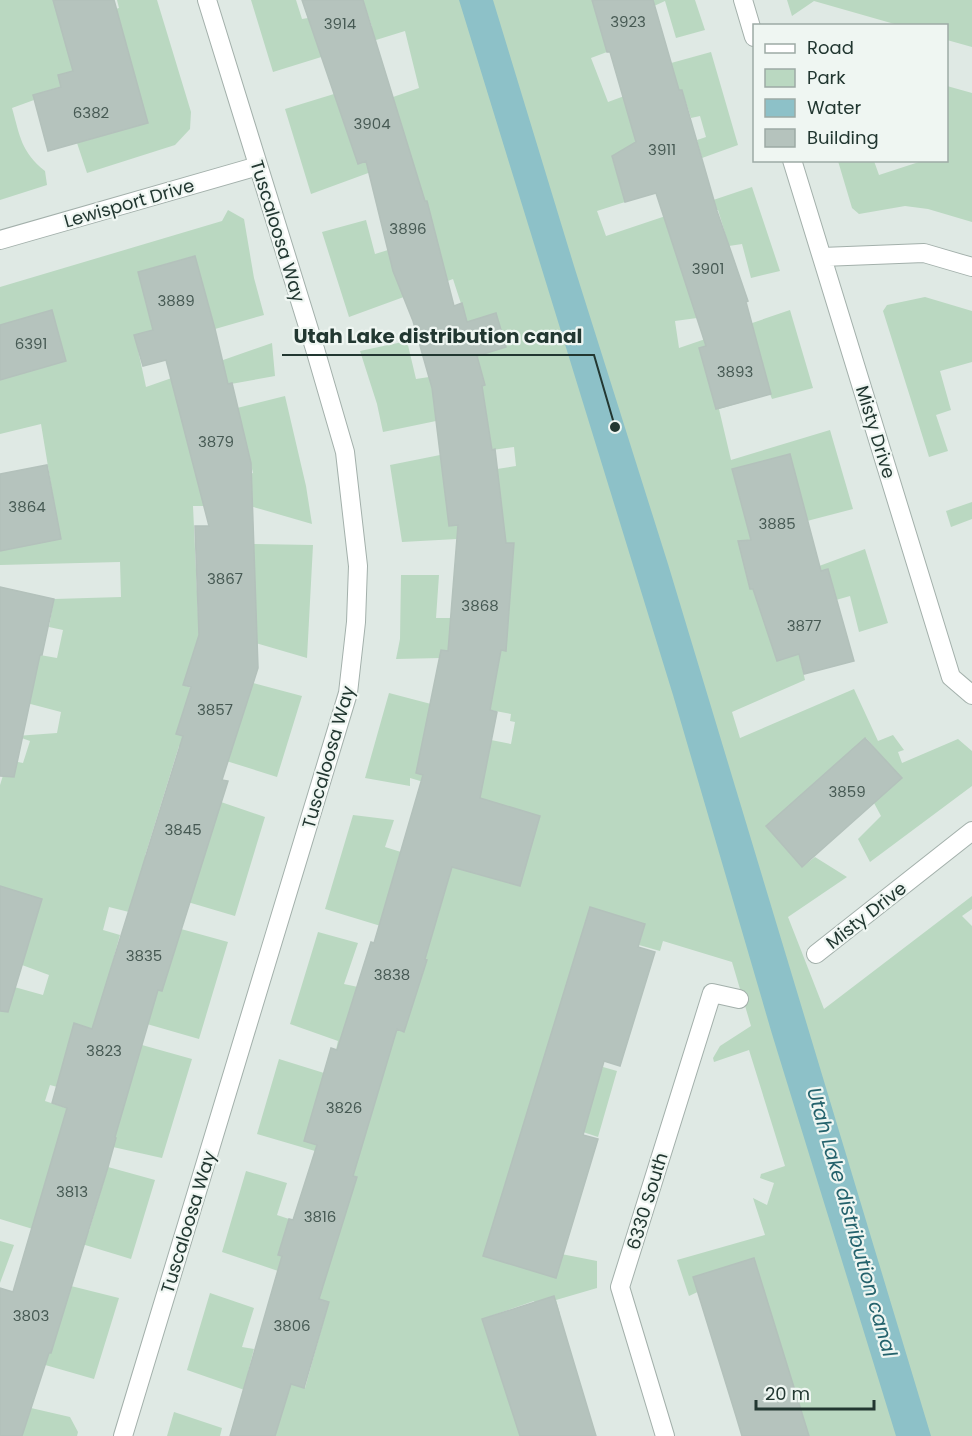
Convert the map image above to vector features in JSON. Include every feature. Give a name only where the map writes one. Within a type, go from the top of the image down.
[{"type":"street","name":"Tuscaloosa Way","points":[[123,1436],[348,693],[356,622],[358,566],[345,452],[207,0]]},
{"type":"street","points":[[743,0],[753,35]]},
{"type":"street","name":"Misty Drive","points":[[793,162],[951,678],[972,695]]},
{"type":"street","name":"Lewisport Drive","points":[[0,240],[258,166]]},
{"type":"street","points":[[822,257],[924,253],[972,267]]},
{"type":"street","name":"Misty Drive","points":[[816,954],[972,831]]},
{"type":"street","name":"6330 South","points":[[665,1436],[620,1287],[712,993],[739,999]]},
{"type":"green space","points":[[0,0],[53,0],[60,25],[119,8],[117,0],[157,0],[191,112],[190,129],[175,145],[87,173],[77,143],[148,123],[132,65],[33,95],[34,100],[12,108],[22,143],[31,157],[45,171],[47,185],[0,200]]},
{"type":"green space","points":[[251,0],[296,0],[302,19],[308,18],[317,44],[372,27],[363,0],[592,0],[607,52],[591,58],[608,102],[657,84],[653,68],[711,52],[738,145],[702,158],[697,140],[706,137],[700,116],[691,118],[682,90],[626,106],[636,142],[612,157],[625,202],[597,211],[606,236],[752,187],[780,271],[751,278],[742,244],[729,246],[718,210],[667,227],[697,318],[675,321],[679,348],[790,310],[813,388],[772,399],[770,394],[719,409],[731,460],[830,430],[853,509],[807,521],[732,469],[751,540],[738,541],[750,589],[776,582],[865,549],[888,623],[859,632],[850,596],[836,600],[828,569],[755,593],[777,661],[799,654],[805,680],[732,712],[740,738],[854,689],[878,741],[893,735],[904,750],[898,752],[902,763],[958,739],[972,751],[972,786],[870,862],[858,839],[881,816],[874,803],[901,778],[866,738],[766,826],[802,867],[815,857],[847,877],[788,917],[824,1009],[972,896],[972,909],[962,916],[972,926],[972,1436],[805,1436],[704,1289],[689,1296],[677,1260],[765,1235],[753,1198],[767,1205],[774,1183],[760,1178],[761,1174],[785,1166],[749,1050],[714,1062],[713,1058],[720,1046],[751,1026],[732,962],[663,941],[660,951],[639,945],[644,927],[597,1081],[603,1067],[617,1071],[598,1137],[583,1132],[546,1251],[597,1261],[597,1288],[556,1300],[560,1314],[542,1319],[534,1301],[485,1318],[522,1436],[275,1436],[279,1402],[187,1370],[210,1293],[254,1308],[242,1347],[254,1349],[248,1372],[305,1388],[329,1302],[278,1287],[281,1272],[222,1252],[246,1171],[287,1183],[277,1215],[289,1219],[278,1255],[328,1270],[311,1163],[315,1151],[257,1134],[279,1059],[324,1073],[336,1050],[338,1041],[290,1024],[318,932],[358,943],[344,984],[358,987],[349,1015],[404,1032],[427,960],[415,956],[420,938],[325,909],[353,815],[394,820],[385,847],[401,852],[437,919],[452,867],[520,886],[540,816],[410,778],[410,786],[365,778],[389,693],[431,704],[417,773],[482,786],[491,740],[511,744],[515,722],[510,721],[511,714],[490,710],[494,686],[487,683],[492,660],[441,650],[440,658],[396,659],[400,639],[401,575],[439,575],[436,618],[451,618],[449,646],[506,650],[514,544],[457,539],[402,542],[390,465],[440,455],[450,526],[503,519],[497,469],[516,466],[514,447],[492,450],[485,405],[435,412],[436,421],[383,432],[377,404],[360,351],[407,341],[416,379],[429,377],[436,400],[485,385],[477,356],[506,347],[496,314],[467,322],[453,279],[349,317],[322,232],[366,220],[375,254],[388,250],[396,279],[444,267],[427,201],[420,202],[414,181],[373,191],[371,172],[311,194],[285,109],[334,94],[358,164],[408,148],[393,97],[419,88],[405,31],[273,72]]},
{"type":"green space","points":[[653,0],[695,0],[705,30],[676,38],[665,1],[654,6]]},
{"type":"green space","points":[[787,0],[972,0],[972,47],[948,40],[948,24],[894,24],[814,1],[792,16]]},
{"type":"green space","points":[[948,86],[972,93],[972,222],[928,209],[905,206],[859,214],[852,208],[838,162],[874,162],[879,175],[919,162],[948,162]]},
{"type":"green space","points":[[228,210],[244,219],[254,278],[264,315],[215,329],[194,256],[138,272],[153,330],[135,336],[146,387],[272,343],[275,376],[176,398],[199,487],[253,473],[237,408],[285,396],[306,486],[312,524],[250,506],[193,506],[198,614],[253,544],[313,545],[307,658],[204,628],[183,685],[191,688],[177,734],[231,751],[253,683],[302,696],[277,777],[179,746],[145,856],[221,802],[265,817],[235,916],[137,887],[129,912],[109,907],[103,930],[120,935],[109,975],[162,991],[181,929],[228,942],[199,1039],[147,1024],[154,1002],[105,988],[92,1029],[74,1024],[76,1092],[50,1085],[45,1101],[69,1109],[142,1045],[192,1059],[162,1158],[113,1147],[116,1138],[64,1123],[36,1215],[89,1231],[108,1167],[155,1180],[131,1259],[0,1219],[0,983],[43,995],[49,975],[22,965],[42,899],[0,886],[0,785],[8,760],[23,763],[30,741],[16,736],[57,733],[61,712],[0,696],[32,692],[40,655],[57,658],[63,630],[49,627],[54,599],[121,597],[120,562],[0,565],[0,551],[60,539],[41,424],[0,434],[0,380],[66,361],[52,310],[0,325],[0,287],[222,221]]},
{"type":"green space","points":[[925,297],[972,311],[972,362],[940,371],[951,410],[936,415],[948,451],[929,457],[883,311],[887,305]]},
{"type":"green space","points":[[972,502],[972,519],[951,527],[946,511]]},
{"type":"green space","points":[[0,1241],[14,1245],[0,1283]]},
{"type":"green space","points":[[71,1286],[119,1298],[94,1379],[0,1352],[0,1338],[51,1353]]},
{"type":"green space","points":[[31,1408],[70,1417],[78,1432],[77,1436],[22,1436]]},
{"type":"green space","points":[[174,1412],[222,1428],[220,1436],[167,1436]]},
{"type":"water","points":[[459,0],[493,0],[668,564],[931,1436],[896,1436],[772,1034],[673,695]]},
{"type":"building","points":[[53,0],[114,0],[148,123],[48,151],[33,95],[61,87],[58,75],[73,71]]},
{"type":"building","points":[[302,0],[363,0],[425,201],[427,201],[454,306],[462,303],[467,322],[496,313],[506,347],[477,356],[485,385],[482,386],[492,450],[495,449],[506,543],[514,543],[506,651],[501,650],[490,710],[497,712],[480,798],[540,816],[520,886],[452,867],[425,959],[427,960],[404,1032],[397,1029],[353,1176],[357,1177],[319,1299],[329,1302],[304,1388],[291,1384],[275,1436],[230,1436],[282,1256],[278,1255],[289,1219],[293,1220],[317,1145],[304,1141],[331,1048],[337,1050],[371,942],[374,943],[423,775],[416,773],[441,650],[448,651],[458,525],[449,526],[432,388],[413,321],[393,271],[366,161],[358,164]]},
{"type":"building","points":[[592,0],[653,0],[717,211],[748,301],[746,302],[771,394],[716,409],[699,348],[706,346],[656,193],[625,202],[612,156],[636,142],[610,52],[607,52]]},
{"type":"building","points":[[195,256],[228,384],[232,383],[251,463],[258,668],[222,780],[228,781],[162,991],[158,990],[108,1167],[51,1353],[49,1353],[22,1436],[0,1436],[0,1288],[13,1292],[67,1108],[52,1103],[74,1023],[92,1029],[183,736],[176,734],[191,687],[183,685],[199,635],[195,526],[209,526],[166,360],[143,366],[134,335],[153,330],[138,272]]},
{"type":"building","points":[[52,310],[66,361],[0,380],[0,325]]},
{"type":"building","points":[[790,454],[821,571],[828,569],[854,661],[804,674],[799,654],[777,661],[753,589],[750,589],[738,541],[751,540],[732,469]]},
{"type":"building","points":[[47,465],[61,539],[0,551],[0,474]]},
{"type":"building","points":[[0,587],[54,599],[14,777],[0,776]]},
{"type":"building","points":[[865,738],[902,778],[802,867],[766,826]]},
{"type":"building","points":[[0,886],[42,899],[8,1012],[0,1011]]},
{"type":"building","points":[[590,907],[645,924],[638,947],[655,952],[620,1066],[604,1061],[583,1135],[598,1139],[556,1278],[483,1256]]},
{"type":"building","points":[[754,1258],[809,1436],[742,1436],[693,1277]]},
{"type":"building","points":[[554,1296],[596,1436],[520,1436],[482,1319]]},
{"type":"place","name":"Utah Lake distribution canal","points":[[615,427]]}]
